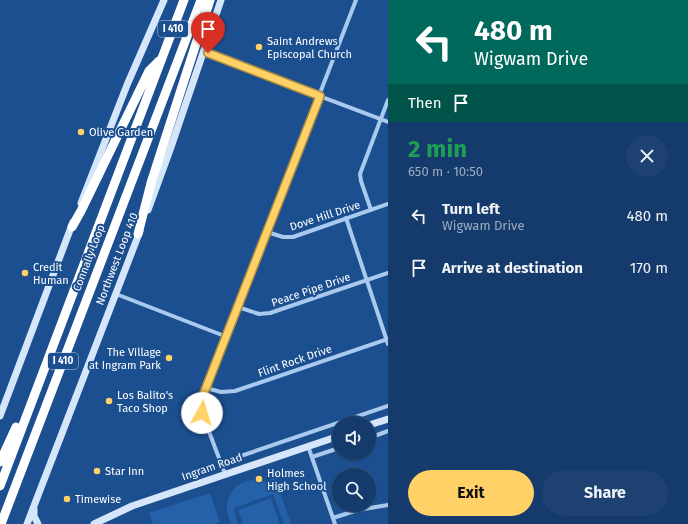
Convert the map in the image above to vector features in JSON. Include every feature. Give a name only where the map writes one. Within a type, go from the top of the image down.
[{"type":"highway","name":"Connally Loop","points":[[0,486],[184,0]]},
{"type":"highway","name":"Connally Loop","points":[[0,524],[201,0]]},
{"type":"highway","points":[[138,234],[151,183],[210,0]]},
{"type":"highway","points":[[72,227],[82,211],[149,71],[161,58]]},
{"type":"highway","points":[[0,462],[17,424],[37,389]]},
{"type":"main road","points":[[0,416],[125,92],[164,0]]},
{"type":"main road","name":"Northwest Loop 410","points":[[27,524],[168,156],[221,0]]},
{"type":"main road","points":[[376,423],[388,419]]},
{"type":"main road","name":"Ingram Road","points":[[94,524],[132,506],[332,438]]},
{"type":"main road","points":[[34,505],[34,513],[38,524]]},
{"type":"street","points":[[225,474],[202,410],[202,398],[227,337],[356,0]]},
{"type":"street","points":[[203,52],[388,122]]},
{"type":"street","points":[[371,210],[360,174],[388,100]]},
{"type":"street","name":"Dove Hill Drive","points":[[267,232],[283,237],[293,236],[388,204]]},
{"type":"street","points":[[346,218],[388,341]]},
{"type":"street","name":"Peace Pipe Drive","points":[[238,307],[259,314],[270,313],[388,273]]},
{"type":"street","points":[[116,294],[227,337]]},
{"type":"street","name":"Flint Rock Drive","points":[[206,388],[222,392],[235,391],[388,341]]},
{"type":"street","name":"Ingram Road","points":[[220,462],[388,406]]},
{"type":"street","points":[[376,435],[388,431]]},
{"type":"street","points":[[308,446],[335,524]]},
{"type":"street","points":[[312,457],[332,450]]},
{"type":"street","points":[[333,518],[358,510],[388,505]]},
{"type":"shaded area","points":[[275,478],[291,524],[284,524],[273,494],[234,508],[238,524],[231,524],[227,509],[230,494],[235,488],[247,481],[255,480],[270,483],[269,480]]},
{"type":"shaded area","points":[[210,493],[220,522],[215,524],[153,524],[149,513]]},
{"type":"shaded area","points":[[271,498],[280,524],[243,524],[238,510]]},
{"type":"place","name":"Saint Andrews Episcopal Church","points":[[259,47]]},
{"type":"place","name":"Olive Garden","points":[[81,132]]},
{"type":"place","name":"Credit Human","points":[[25,273]]},
{"type":"place","name":"The Village at Ingram Park","points":[[169,358]]},
{"type":"place","name":"Los Balito's Taco Shop","points":[[109,401]]},
{"type":"place","name":"Star Inn","points":[[97,471]]},
{"type":"place","name":"Holmes High School","points":[[259,479]]},
{"type":"place","name":"Timewise","points":[[67,499]]},
{"type":"route","points":[[202,413],[202,398],[320,96],[208,53]]}]
